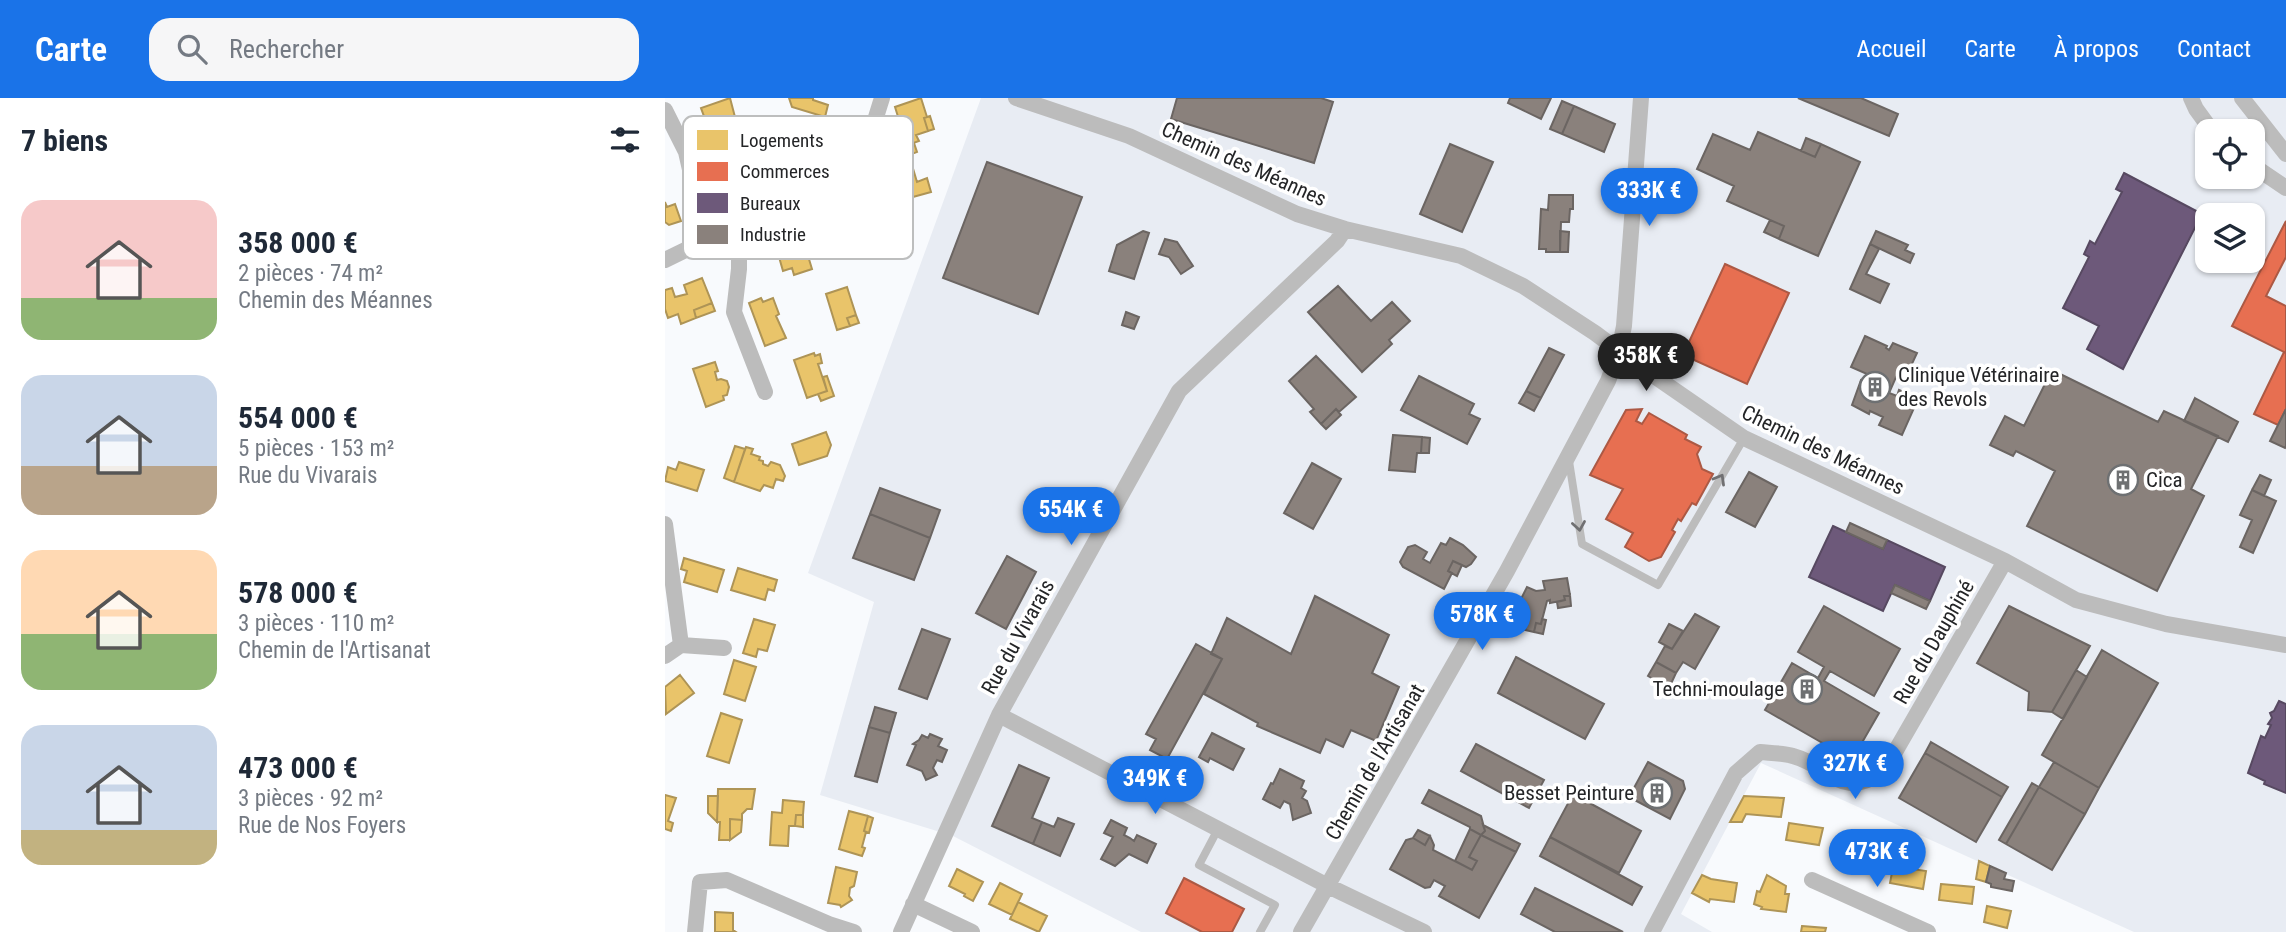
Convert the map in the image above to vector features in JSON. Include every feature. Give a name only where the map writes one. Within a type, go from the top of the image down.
[{"type":"street","points":[[876,116],[882,98]]},
{"type":"street","name":"Chemin des Méannes","points":[[1016,98],[1129,136],[1297,214],[1345,229],[1461,256],[1523,286],[1595,332],[1744,439],[2005,561],[2076,600],[2166,624],[2286,645]]},
{"type":"street","name":"Chemin de l'Artisanat","points":[[1301,932],[1507,571],[1608,382],[1624,326],[1641,98]]},
{"type":"street","points":[[2191,98],[2203,119]]},
{"type":"street","points":[[2242,98],[2252,119]]},
{"type":"street","points":[[665,110],[683,146]]},
{"type":"street","points":[[2265,137],[2286,154]]},
{"type":"street","points":[[2265,174],[2286,188]]},
{"type":"street","name":"Rue du Vivarais","points":[[901,932],[999,715],[1179,391],[1337,241],[1345,229]]},
{"type":"street","points":[[665,260],[683,251]]},
{"type":"street","points":[[740,259],[734,312],[765,392]]},
{"type":"street","points":[[665,524],[681,645]]},
{"type":"street","name":"Rue du Dauphiné","points":[[1652,932],[1736,773],[1760,752],[1794,756],[1847,784],[1868,782],[1884,771],[2005,561]]},
{"type":"street","points":[[665,656],[681,645],[724,648]]},
{"type":"street","points":[[999,715],[1328,886],[1424,932]]},
{"type":"street","points":[[695,932],[700,882],[727,880],[854,932]]},
{"type":"street","points":[[1812,880],[1928,932]]},
{"type":"street","points":[[913,904],[972,932]]},
{"type":"lane","points":[[1568,458],[1582,544],[1658,584],[1744,439]]},
{"type":"lane","points":[[1218,828],[1199,865],[1275,905],[1260,932]]},
{"type":"shaded area","points":[[981,98],[2286,98],[2286,932],[2134,932],[1761,763],[1681,914],[1712,932],[1141,932],[953,836],[820,795],[874,602],[808,573]]},
{"type":"building: Logements","points":[[730,98],[735,116],[704,116],[701,108]]},
{"type":"building: Logements","points":[[789,98],[813,98],[828,105],[825,116],[792,107]]},
{"type":"building: Logements","points":[[921,98],[928,131],[916,135],[919,141],[913,143],[913,116],[898,116],[895,107]]},
{"type":"building: Logements","points":[[930,116],[934,129],[928,131],[924,118]]},
{"type":"building: Logements","points":[[913,168],[917,182],[927,178],[931,192],[913,197]]},
{"type":"building: Logements","points":[[665,202],[667,207],[675,204],[681,221],[669,225],[665,222]]},
{"type":"building: Logements","points":[[780,259],[809,259],[812,269],[794,275],[792,268],[783,271]]},
{"type":"building: Logements","points":[[702,278],[712,303],[694,310],[696,318],[681,324],[678,314],[668,318],[665,290],[672,288],[675,297],[687,294],[684,285]]},
{"type":"building: Logements","points":[[847,287],[856,315],[847,318],[850,326],[837,330],[826,294]]},
{"type":"building: Logements","points":[[761,298],[763,302],[773,298],[779,314],[776,316],[786,338],[765,346],[749,303]]},
{"type":"building: Logements","points":[[712,303],[715,311],[696,318],[694,310]]},
{"type":"building: Logements","points":[[856,315],[859,323],[850,326],[847,318]]},
{"type":"building: Logements","points":[[814,353],[815,356],[820,354],[822,363],[818,364],[827,391],[807,398],[794,360]]},
{"type":"building: Logements","points":[[715,362],[717,380],[727,381],[729,387],[727,395],[723,396],[724,400],[706,407],[693,369]]},
{"type":"building: Logements","points":[[827,376],[834,396],[821,401],[818,394],[827,391],[823,377]]},
{"type":"building: Logements","points":[[826,432],[831,445],[827,456],[799,465],[792,444]]},
{"type":"building: Logements","points":[[735,446],[745,449],[734,482],[724,478]]},
{"type":"building: Logements","points":[[746,447],[753,449],[751,454],[760,457],[759,460],[763,461],[763,464],[768,466],[771,462],[780,465],[785,476],[783,481],[776,479],[773,488],[764,485],[760,491],[734,482]]},
{"type":"building: Logements","points":[[679,462],[704,470],[697,491],[665,481],[668,467],[676,470]]},
{"type":"building: Logements","points":[[684,558],[724,570],[717,592],[684,582],[687,571],[681,569]]},
{"type":"building: Logements","points":[[738,568],[777,580],[774,591],[768,589],[765,600],[731,590]]},
{"type":"building: Logements","points":[[754,619],[775,625],[767,651],[758,649],[756,657],[743,653]]},
{"type":"building: Logements","points":[[734,660],[756,667],[745,701],[724,694]]},
{"type":"building: Logements","points":[[680,675],[694,693],[666,714],[665,687]]},
{"type":"building: Logements","points":[[721,713],[742,720],[729,763],[707,756]]},
{"type":"building: Logements","points":[[718,789],[755,789],[752,809],[747,809],[742,814],[742,820],[730,819],[730,840],[719,840]]},
{"type":"building: Logements","points":[[665,795],[676,798],[668,821],[673,823],[671,831],[665,829]]},
{"type":"building: Logements","points":[[708,796],[718,796],[717,822],[708,813]]},
{"type":"building: Logements","points":[[1744,796],[1784,798],[1781,817],[1746,814],[1742,822],[1730,822]]},
{"type":"building: Logements","points":[[783,800],[804,802],[803,815],[796,815],[795,826],[789,826],[788,846],[770,845],[772,812],[782,813]]},
{"type":"building: Logements","points":[[849,811],[868,816],[862,856],[839,849]]},
{"type":"building: Logements","points":[[796,815],[803,815],[803,827],[795,826]]},
{"type":"building: Logements","points":[[868,816],[873,818],[869,833],[864,831]]},
{"type":"building: Logements","points":[[730,819],[742,820],[741,832],[730,840]]},
{"type":"building: Logements","points":[[1789,823],[1823,828],[1819,845],[1786,840]]},
{"type":"building: Logements","points":[[1847,851],[1871,854],[1869,871],[1845,869]]},
{"type":"building: Logements","points":[[1895,857],[1914,861],[1912,869],[1926,871],[1923,889],[1890,883]]},
{"type":"building: Logements","points":[[1979,861],[1990,866],[1986,882],[1976,879]]},
{"type":"building: Logements","points":[[836,867],[857,872],[854,886],[850,888],[849,896],[852,900],[841,907],[828,903]]},
{"type":"building: Logements","points":[[957,869],[983,882],[973,901],[949,886]]},
{"type":"building: Logements","points":[[1702,875],[1737,883],[1734,902],[1710,899],[1709,902],[1692,893]]},
{"type":"building: Logements","points":[[1767,875],[1786,886],[1785,894],[1789,894],[1786,912],[1761,909],[1762,907],[1754,904],[1757,891],[1760,892]]},
{"type":"building: Logements","points":[[1000,883],[1022,894],[1012,915],[989,904]]},
{"type":"building: Logements","points":[[1941,884],[1974,887],[1972,904],[1939,900]]},
{"type":"building: Logements","points":[[1018,902],[1047,916],[1039,932],[1010,919]]},
{"type":"building: Logements","points":[[1987,906],[2011,911],[2007,928],[1984,922]]},
{"type":"building: Logements","points":[[715,912],[733,913],[733,930],[736,932],[715,932]]},
{"type":"building: Logements","points":[[1802,926],[1826,928],[1825,932],[1801,932]]},
{"type":"building: Commerces","points":[[2286,221],[2286,257],[2266,296],[2286,306],[2286,353],[2232,326],[2259,273],[2265,273],[2265,262]]},
{"type":"building: Commerces","points":[[1725,264],[1789,293],[1747,384],[1683,355]]},
{"type":"building: Commerces","points":[[2284,352],[2286,409],[2278,425],[2254,414]]},
{"type":"building: Commerces","points":[[1642,409],[1636,421],[1642,424],[1649,413],[1687,435],[1685,439],[1701,447],[1697,454],[1702,469],[1713,474],[1696,505],[1692,503],[1681,521],[1678,519],[1672,530],[1675,532],[1661,557],[1649,561],[1625,547],[1633,533],[1606,519],[1623,489],[1590,475],[1626,410]]},
{"type":"building: Commerces","points":[[1184,878],[1244,909],[1232,932],[1202,932],[1166,913]]},
{"type":"building: Bureaux","points":[[2124,173],[2195,210],[2195,228],[2123,369],[2087,349],[2099,326],[2063,308],[2089,257],[2084,254],[2090,241],[2095,244],[2122,192],[2116,189]]},
{"type":"building: Bureaux","points":[[1833,526],[1883,549],[1887,540],[1945,567],[1930,601],[1895,585],[1883,611],[1809,577]]},
{"type":"building: Bureaux","points":[[2279,701],[2286,704],[2286,793],[2264,784],[2265,781],[2248,773],[2261,736],[2265,738],[2271,725],[2268,724],[2272,718],[2270,713]]},
{"type":"building: Industrie","points":[[1177,98],[1321,98],[1333,102],[1314,163],[1171,119]]},
{"type":"building: Industrie","points":[[1510,98],[1551,98],[1541,119],[1508,103]]},
{"type":"building: Industrie","points":[[1798,98],[1861,98],[1898,114],[1889,136]]},
{"type":"building: Industrie","points":[[1562,101],[1574,106],[1562,134],[1550,129]]},
{"type":"building: Industrie","points":[[1574,106],[1615,124],[1604,152],[1562,134]]},
{"type":"building: Industrie","points":[[1758,132],[1815,157],[1821,144],[1860,162],[1818,256],[1779,239],[1784,226],[1727,201],[1734,186],[1697,169],[1713,134],[1750,150]]},
{"type":"building: Industrie","points":[[1806,138],[1821,144],[1815,157],[1801,151]]},
{"type":"building: Industrie","points":[[1450,144],[1493,162],[1462,232],[1420,214]]},
{"type":"building: Industrie","points":[[987,162],[1082,197],[1038,314],[943,278]]},
{"type":"building: Industrie","points":[[1549,195],[1573,195],[1569,222],[1561,222],[1560,252],[1539,249],[1541,209],[1548,210]]},
{"type":"building: Industrie","points":[[1770,220],[1784,226],[1779,239],[1764,232]]},
{"type":"building: Industrie","points":[[1143,231],[1149,233],[1134,279],[1109,271],[1117,245]]},
{"type":"building: Industrie","points":[[1560,231],[1569,232],[1568,252],[1560,252]]},
{"type":"building: Industrie","points":[[1876,231],[1908,245],[1905,250],[1914,254],[1910,263],[1870,244]]},
{"type":"building: Industrie","points":[[1165,239],[1177,242],[1193,266],[1181,274],[1169,257],[1159,254]]},
{"type":"building: Industrie","points":[[1870,244],[1879,249],[1866,274],[1889,284],[1880,303],[1850,289]]},
{"type":"building: Industrie","points":[[1338,286],[1371,321],[1392,302],[1410,321],[1389,340],[1392,344],[1362,372],[1308,312]]},
{"type":"building: Industrie","points":[[1126,312],[1139,317],[1134,329],[1122,325]]},
{"type":"building: Industrie","name":"Clinique Vétérinaire des Revols","points":[[1865,336],[1887,346],[1889,350],[1893,343],[1917,353],[1904,381],[1896,377],[1889,393],[1897,396],[1899,390],[1918,399],[1902,435],[1879,425],[1883,417],[1870,411],[1869,414],[1852,405],[1861,380],[1871,384],[1874,377],[1851,367]]},
{"type":"building: Industrie","points":[[1549,348],[1564,355],[1541,398],[1526,391]]},
{"type":"building: Industrie","points":[[1316,356],[1356,397],[1339,412],[1336,409],[1321,424],[1310,412],[1314,409],[1289,381]]},
{"type":"building: Industrie","name":"Cica","points":[[2052,370],[2158,422],[2164,411],[2218,436],[2191,489],[2204,496],[2157,591],[2027,526],[2055,471],[2016,451],[2013,456],[1990,445],[2005,416],[2024,426]]},
{"type":"building: Industrie","points":[[1419,376],[1474,404],[1469,414],[1480,419],[1467,444],[1401,410]]},
{"type":"building: Industrie","points":[[1526,391],[1541,398],[1534,411],[1519,403]]},
{"type":"building: Industrie","points":[[2195,398],[2238,422],[2228,442],[2184,421]]},
{"type":"building: Industrie","points":[[1336,409],[1341,415],[1326,429],[1321,424]]},
{"type":"building: Industrie","points":[[2286,409],[2286,446],[2285,448],[2270,441]]},
{"type":"building: Industrie","points":[[1393,435],[1422,437],[1421,453],[1417,453],[1415,472],[1389,470]]},
{"type":"building: Industrie","points":[[1422,437],[1430,438],[1429,453],[1421,453]]},
{"type":"building: Industrie","points":[[1312,463],[1341,479],[1313,529],[1284,513]]},
{"type":"building: Industrie","points":[[1749,472],[1777,487],[1755,527],[1726,512]]},
{"type":"building: Industrie","points":[[2260,475],[2271,480],[2264,496],[2252,490]]},
{"type":"building: Industrie","points":[[880,488],[940,510],[930,538],[870,514]]},
{"type":"building: Industrie","points":[[2252,490],[2276,501],[2253,553],[2240,547],[2252,520],[2240,515]]},
{"type":"building: Industrie","points":[[870,514],[930,538],[914,580],[853,558]]},
{"type":"building: Industrie","points":[[1850,523],[1887,540],[1883,549],[1846,532]]},
{"type":"building: Industrie","points":[[1450,538],[1476,557],[1466,567],[1453,561],[1448,571],[1452,573],[1444,589],[1403,567],[1400,562],[1408,547],[1415,545],[1427,552],[1423,559],[1430,563],[1441,543],[1446,545]]},
{"type":"building: Industrie","points":[[1007,556],[1036,572],[1006,629],[976,613]]},
{"type":"building: Industrie","points":[[1453,561],[1462,565],[1457,576],[1448,571]]},
{"type":"building: Industrie","points":[[1567,578],[1570,595],[1564,596],[1565,600],[1550,603],[1550,600],[1547,601],[1541,624],[1536,623],[1534,632],[1525,630],[1529,613],[1517,607],[1527,587],[1536,591],[1545,590],[1543,581]]},
{"type":"building: Industrie","points":[[1895,585],[1930,601],[1926,609],[1891,593]]},
{"type":"building: Industrie","points":[[1570,595],[1571,606],[1558,608],[1557,602]]},
{"type":"building: Industrie","points":[[1315,596],[1389,635],[1372,673],[1399,687],[1376,741],[1351,730],[1343,747],[1326,739],[1320,753],[1257,726],[1258,723],[1204,694],[1222,659],[1211,654],[1227,618],[1291,654]]},
{"type":"building: Industrie","name":"Techni-moulage","points":[[1824,606],[1900,649],[1874,696],[1830,671],[1824,681],[1879,713],[1852,760],[1765,710],[1792,663],[1818,678],[1824,667],[1798,652]]},
{"type":"building: Industrie","points":[[2009,606],[2090,646],[2052,712],[2028,710],[2029,692],[1977,663]]},
{"type":"building: Industrie","points":[[1695,614],[1719,627],[1695,669],[1683,662],[1676,673],[1656,662],[1665,646],[1672,649]]},
{"type":"building: Industrie","points":[[1542,619],[1546,620],[1543,634],[1534,632],[1536,623],[1541,624]]},
{"type":"building: Industrie","points":[[1669,624],[1683,631],[1672,649],[1659,642]]},
{"type":"building: Industrie","points":[[922,629],[950,639],[927,699],[899,689]]},
{"type":"building: Industrie","points":[[1196,644],[1222,659],[1167,759],[1150,750],[1156,739],[1146,734]]},
{"type":"building: Industrie","points":[[2102,650],[2158,683],[2099,788],[2042,755]]},
{"type":"building: Industrie","points":[[1516,657],[1604,704],[1585,739],[1498,693]]},
{"type":"building: Industrie","points":[[1656,662],[1676,673],[1669,688],[1648,676]]},
{"type":"building: Industrie","points":[[2076,670],[2087,677],[2063,719],[2052,712]]},
{"type":"building: Industrie","points":[[875,707],[896,713],[890,733],[869,727]]},
{"type":"building: Industrie","points":[[869,727],[890,733],[877,782],[855,776]]},
{"type":"building: Industrie","points":[[1212,733],[1244,749],[1233,770],[1210,758],[1208,762],[1199,757]]},
{"type":"building: Industrie","points":[[930,734],[942,739],[938,746],[947,750],[942,762],[937,760],[933,768],[937,775],[926,780],[922,771],[907,765],[916,745],[913,744],[922,735],[928,738]]},
{"type":"building: Industrie","points":[[1931,742],[2008,787],[2002,797],[1925,753]]},
{"type":"building: Industrie","points":[[1476,744],[1544,780],[1529,808],[1461,771]]},
{"type":"building: Industrie","points":[[1925,753],[2002,797],[1976,842],[1899,798]]},
{"type":"building: Industrie","name":"Besset Peinture","points":[[1648,762],[1683,781],[1685,789],[1670,819],[1629,797]]},
{"type":"building: Industrie","points":[[2054,762],[2099,788],[2085,814],[2039,787]]},
{"type":"building: Industrie","points":[[1019,765],[1049,778],[1032,818],[1042,822],[1033,844],[992,826]]},
{"type":"building: Industrie","points":[[1280,769],[1304,781],[1301,788],[1306,791],[1302,798],[1307,801],[1311,813],[1293,820],[1290,804],[1284,801],[1280,808],[1263,799]]},
{"type":"building: Industrie","points":[[2032,783],[2039,787],[2006,844],[1999,840]]},
{"type":"building: Industrie","points":[[2039,787],[2085,814],[2052,870],[2006,844]]},
{"type":"building: Industrie","points":[[1429,790],[1481,816],[1485,831],[1481,835],[1422,803]]},
{"type":"building: Industrie","points":[[1573,794],[1641,831],[1619,873],[1550,837]]},
{"type":"building: Industrie","points":[[1058,818],[1074,824],[1060,856],[1033,844],[1042,822],[1054,827]]},
{"type":"building: Industrie","points":[[1111,820],[1127,828],[1124,835],[1134,841],[1137,835],[1156,844],[1147,863],[1129,854],[1115,866],[1101,859],[1113,837],[1104,833]]},
{"type":"building: Industrie","points":[[1483,825],[1520,844],[1516,852],[1481,835],[1485,831]]},
{"type":"building: Industrie","points":[[1470,829],[1481,835],[1469,857],[1477,861],[1472,870],[1455,861]]},
{"type":"building: Industrie","points":[[1418,830],[1430,836],[1425,845],[1413,838]]},
{"type":"building: Industrie","points":[[1481,835],[1516,852],[1479,918],[1439,896],[1445,886],[1434,880],[1430,887],[1425,888],[1390,869],[1406,840],[1413,838],[1425,845],[1430,836],[1433,850],[1472,870],[1477,861],[1469,857]]},
{"type":"building: Industrie","points":[[1550,837],[1642,887],[1632,905],[1540,856]]},
{"type":"building: Industrie","points":[[1990,866],[2006,873],[2004,879],[2014,881],[2012,891],[1991,887],[1991,884],[1986,882]]},
{"type":"building: Industrie","points":[[1535,888],[1623,932],[1555,932],[1521,914]]},
{"type":"place","name":"Clinique Vétérinaire des Revols","points":[[1875,387]]},
{"type":"place","name":"Cica","points":[[2123,480]]},
{"type":"place","name":"Techni-moulage","points":[[1807,689]]},
{"type":"place","name":"Besset Peinture","points":[[1657,793]]}]
